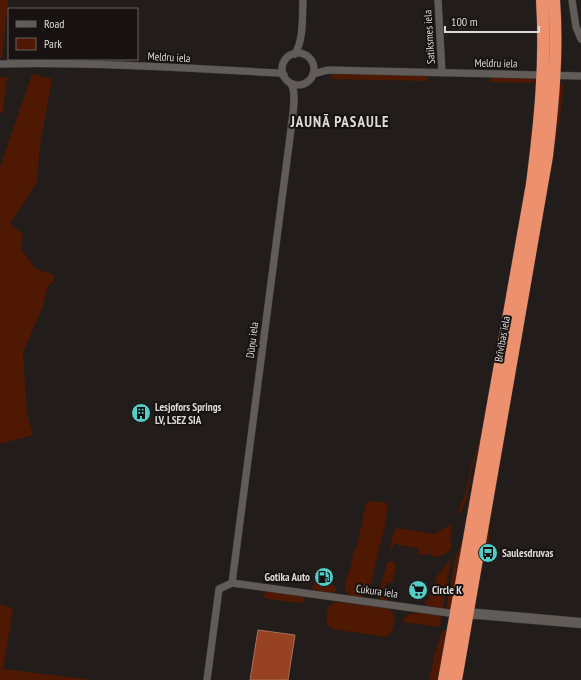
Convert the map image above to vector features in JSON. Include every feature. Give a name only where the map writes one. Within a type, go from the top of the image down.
[{"type":"highway","name":"Brīvības iela","points":[[456,680],[462,614],[532,184],[543,74],[542,0]]},
{"type":"highway","name":"Brīvības iela","points":[[444,680],[462,614],[547,156],[556,75],[554,0]]},
{"type":"main road","name":"Cukura iela","points":[[462,614],[493,615],[581,623]]},
{"type":"street","points":[[303,0],[301,39],[295,54],[306,56]]},
{"type":"street","name":"Satiksmes iela","points":[[438,0],[442,73]]},
{"type":"street","points":[[572,0],[576,27],[581,39]]},
{"type":"street","points":[[301,39],[306,56]]},
{"type":"street","name":"Meldru iela","points":[[266,72],[278,69],[286,58],[295,54]]},
{"type":"street","name":"Meldru iela","points":[[306,56],[316,66],[328,70]]},
{"type":"street","name":"Meldru iela","points":[[0,64],[143,67],[266,72],[279,73],[284,76]]},
{"type":"street","points":[[313,64],[313,74]]},
{"type":"street","points":[[282,65],[284,76],[287,81],[291,84],[302,84]]},
{"type":"street","name":"Meldru iela","points":[[302,84],[309,80],[313,74],[328,70],[581,76]]},
{"type":"street","name":"Dūņu iela","points":[[232,583],[294,99],[294,87],[291,84]]},
{"type":"street","name":"Dūņu iela","points":[[294,99],[297,89],[302,84]]},
{"type":"street","points":[[207,680],[220,588],[232,583]]},
{"type":"street","name":"Cukura iela","points":[[232,583],[462,614]]},
{"type":"green space","points":[[0,0],[8,0],[2,58],[0,58]]},
{"type":"green space","points":[[32,74],[52,79],[40,146],[37,182],[10,224],[23,234],[21,249],[36,269],[54,275],[54,281],[47,289],[43,306],[23,352],[27,414],[33,435],[0,444],[0,167]]},
{"type":"green space","points":[[333,74],[426,75],[428,81],[330,79]]},
{"type":"green space","points":[[0,77],[7,77],[3,113],[0,113]]},
{"type":"green space","points":[[493,77],[528,78],[535,81],[533,83],[489,82]]},
{"type":"green space","points":[[564,82],[560,117],[489,519],[489,545],[487,545],[486,531],[559,87]]},
{"type":"green space","points":[[530,134],[532,134],[533,149],[484,433],[471,473],[468,493],[464,506],[456,517],[466,491],[471,467],[482,433],[526,188],[531,151]]},
{"type":"green space","points":[[370,501],[388,503],[385,524],[369,591],[362,597],[349,595],[345,590],[345,584],[353,554],[358,542],[366,503]]},
{"type":"green space","points":[[452,524],[450,541],[452,548],[438,557],[431,556],[429,553],[428,555],[418,555],[419,549],[401,545],[399,551],[399,545],[394,543],[392,549],[390,548],[394,531],[398,528],[434,534]]},
{"type":"green space","points":[[463,542],[452,607],[446,609],[456,554]]},
{"type":"green space","points":[[451,558],[443,608],[427,606],[424,600],[427,601],[436,584],[435,579]]},
{"type":"green space","points":[[394,561],[396,566],[392,583],[387,582],[384,592],[389,594],[388,599],[386,601],[381,600],[378,596],[387,563]]},
{"type":"green space","points":[[315,582],[321,583],[321,587],[326,587],[326,584],[333,585],[336,588],[336,591],[331,593],[314,591],[312,587]]},
{"type":"green space","points":[[267,591],[302,596],[305,599],[304,602],[300,603],[268,599],[265,598],[263,594]]},
{"type":"green space","points":[[336,602],[389,609],[392,611],[394,617],[392,632],[385,637],[332,629],[329,627],[327,616],[329,606]]},
{"type":"green space","points":[[0,604],[13,609],[3,669],[93,680],[0,680]]},
{"type":"green space","points":[[415,612],[441,616],[440,627],[402,622],[406,616]]},
{"type":"green space","points":[[443,630],[449,631],[445,659],[438,680],[429,680],[434,656]]},
{"type":"shaded area","points":[[258,630],[295,635],[288,680],[250,680]]},
{"type":"place","name":"Lesjofors Springs LV, LSEZ SIA","points":[[141,413]]},
{"type":"place","name":"Saulesdruvas","points":[[488,553]]},
{"type":"place","name":"Gotika Auto","points":[[324,577]]},
{"type":"place","name":"Circle K","points":[[418,590]]},
{"type":"district","name":"JAUNĀ PASAULE","points":[[340,121]]}]
